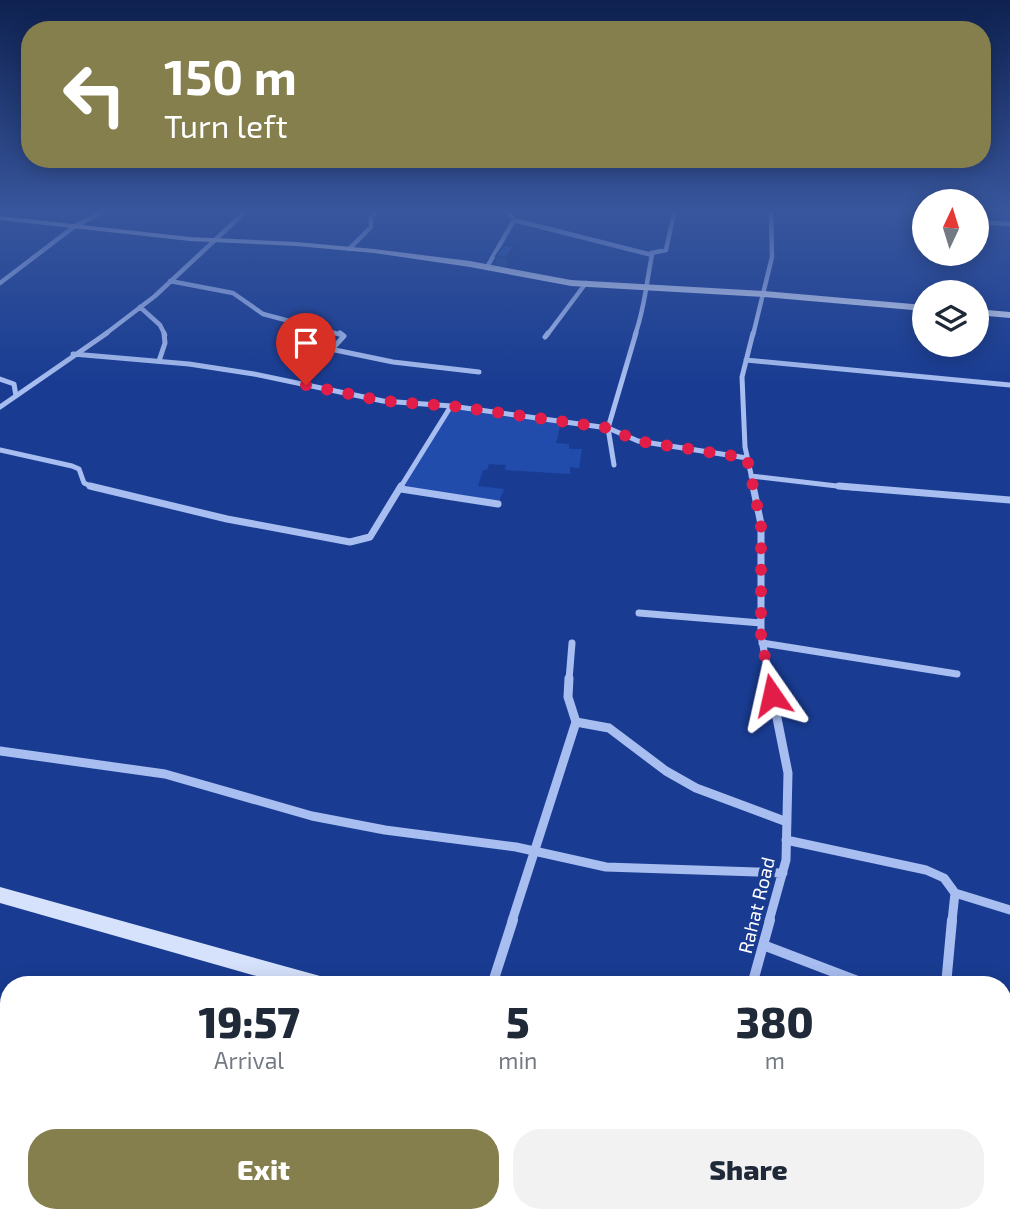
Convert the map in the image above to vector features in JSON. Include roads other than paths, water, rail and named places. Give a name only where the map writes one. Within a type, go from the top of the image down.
[{"type":"street","points":[[0,282],[17,269]]},
{"type":"street","points":[[0,407],[73,354],[100,338],[183,269]]},
{"type":"street","points":[[499,269],[586,284],[764,294],[912,307]]},
{"type":"street","points":[[614,464],[608,428],[624,366],[645,306],[645,287],[650,269]]},
{"type":"street","name":"Rahat Road","points":[[754,976],[783,873],[787,822],[788,774],[762,643],[761,524],[747,458],[742,377],[769,269]]},
{"type":"street","points":[[170,281],[233,293],[264,314],[340,333],[344,336],[333,348],[335,350],[393,362],[479,372]]},
{"type":"street","points":[[545,337],[586,284]]},
{"type":"street","points":[[140,307],[167,335],[168,342],[159,361]]},
{"type":"street","points":[[989,314],[1010,315]]},
{"type":"street","points":[[73,354],[159,361],[254,374],[383,401],[451,406],[608,428],[638,441],[747,458]]},
{"type":"street","points":[[747,360],[1010,385]]},
{"type":"street","points":[[0,379],[14,384],[16,396]]},
{"type":"street","points":[[0,450],[72,466],[79,469],[84,483],[92,488],[227,519],[350,542],[370,537],[451,406]]},
{"type":"street","points":[[751,476],[880,491],[1010,500]]},
{"type":"street","points":[[401,488],[498,504]]},
{"type":"street","points":[[639,614],[761,623]]},
{"type":"street","points":[[495,976],[576,722],[568,697],[572,643]]},
{"type":"street","points":[[762,643],[957,674]]},
{"type":"street","points":[[576,722],[609,728],[666,771],[696,788],[787,822]]},
{"type":"street","points":[[0,751],[165,774],[312,816],[536,852],[606,867],[783,873]]},
{"type":"street","points":[[786,840],[926,870],[944,878],[955,892],[1010,910]]},
{"type":"street","points":[[947,976],[955,892]]},
{"type":"street","points":[[0,895],[288,976]]},
{"type":"street","points":[[763,945],[844,976]]}]
